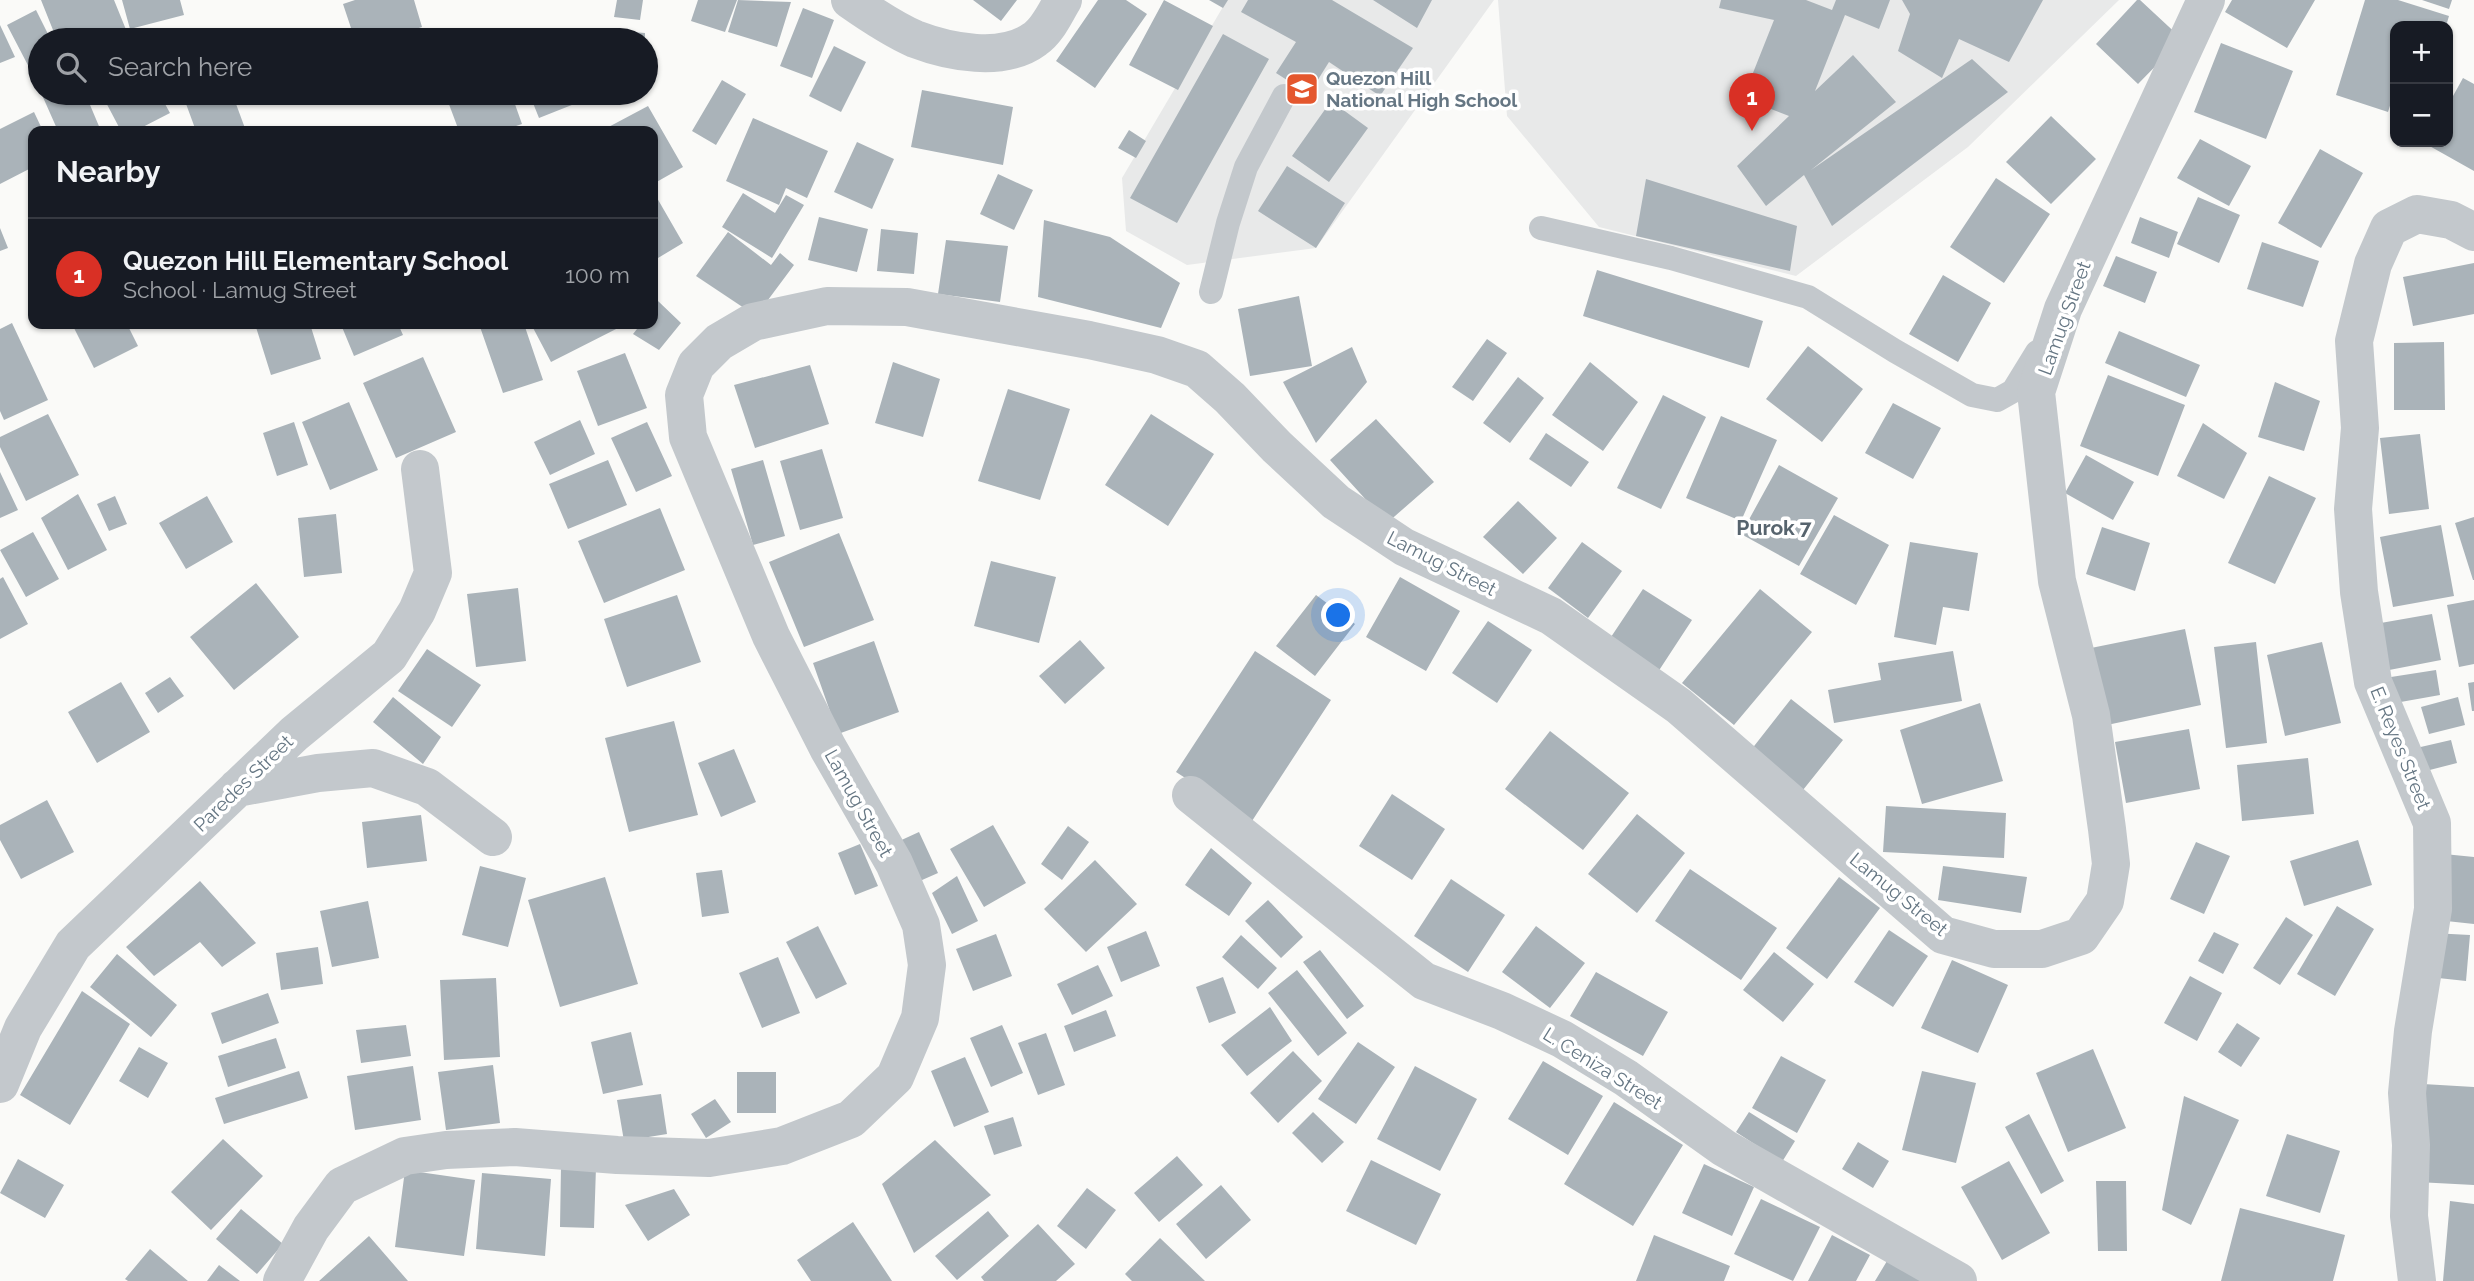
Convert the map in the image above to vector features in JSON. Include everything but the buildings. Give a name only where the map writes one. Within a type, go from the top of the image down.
[{"type":"street","points":[[850,0],[915,38],[944,48],[980,52],[1014,51],[1036,39],[1049,24],[1063,0]]},
{"type":"street","name":"Lamug Street","points":[[282,1281],[311,1228],[342,1186],[405,1156],[446,1150],[515,1147],[617,1155],[709,1158],[782,1146],[850,1119],[895,1077],[920,1018],[926,965],[921,925],[894,863],[828,748],[771,636],[688,437],[684,395],[696,365],[719,342],[753,322],[827,306],[907,307],[1157,355],[1189,353],[1197,369],[1336,502],[1404,547],[1551,616],[1679,706],[1943,935],[1994,949],[2042,950],[2081,936],[2105,901],[2111,864],[2091,715],[2057,580],[2036,392],[2063,309],[2207,0]]},
{"type":"street","name":"E. Reyes Street","points":[[2417,1281],[2409,1216],[2411,1144],[2407,1093],[2413,1031],[2433,909],[2432,823],[2373,682],[2359,592],[2353,509],[2360,428],[2354,341],[2373,264],[2389,228],[2417,214],[2451,220],[2474,232]]},
{"type":"street","name":"Paredes Street","points":[[0,1084],[23,1028],[74,945],[294,734],[389,656],[416,611],[433,573],[420,469]]},
{"type":"street","points":[[237,788],[318,773],[373,768],[427,787],[493,837]]},
{"type":"street","name":"L. Ceniza Street","points":[[1191,795],[1424,981],[1502,1011],[1562,1039],[1626,1078],[1724,1148],[1958,1281]]},
{"type":"lane","points":[[1212,292],[1228,223],[1246,167],[1284,96]]},
{"type":"lane","points":[[1541,228],[1671,258],[1808,296],[1895,351],[1972,395],[1997,400],[2014,391],[2063,309]]},
{"type":"shaded area","name":"Quezon Hill National High School","points":[[1227,0],[1494,0],[1316,248],[1187,265],[1126,231],[1122,178]]},
{"type":"shaded area","points":[[1498,0],[2119,0],[1968,147],[1796,276],[1599,227],[1507,116]]},
{"type":"place","name":"Quezon Hill National High School","points":[[1302,89]]},
{"type":"place","name":"Quezon Hill Elementary School","points":[[1752,131]]},
{"type":"district","name":"Purok 7","points":[[1774,527]]}]
